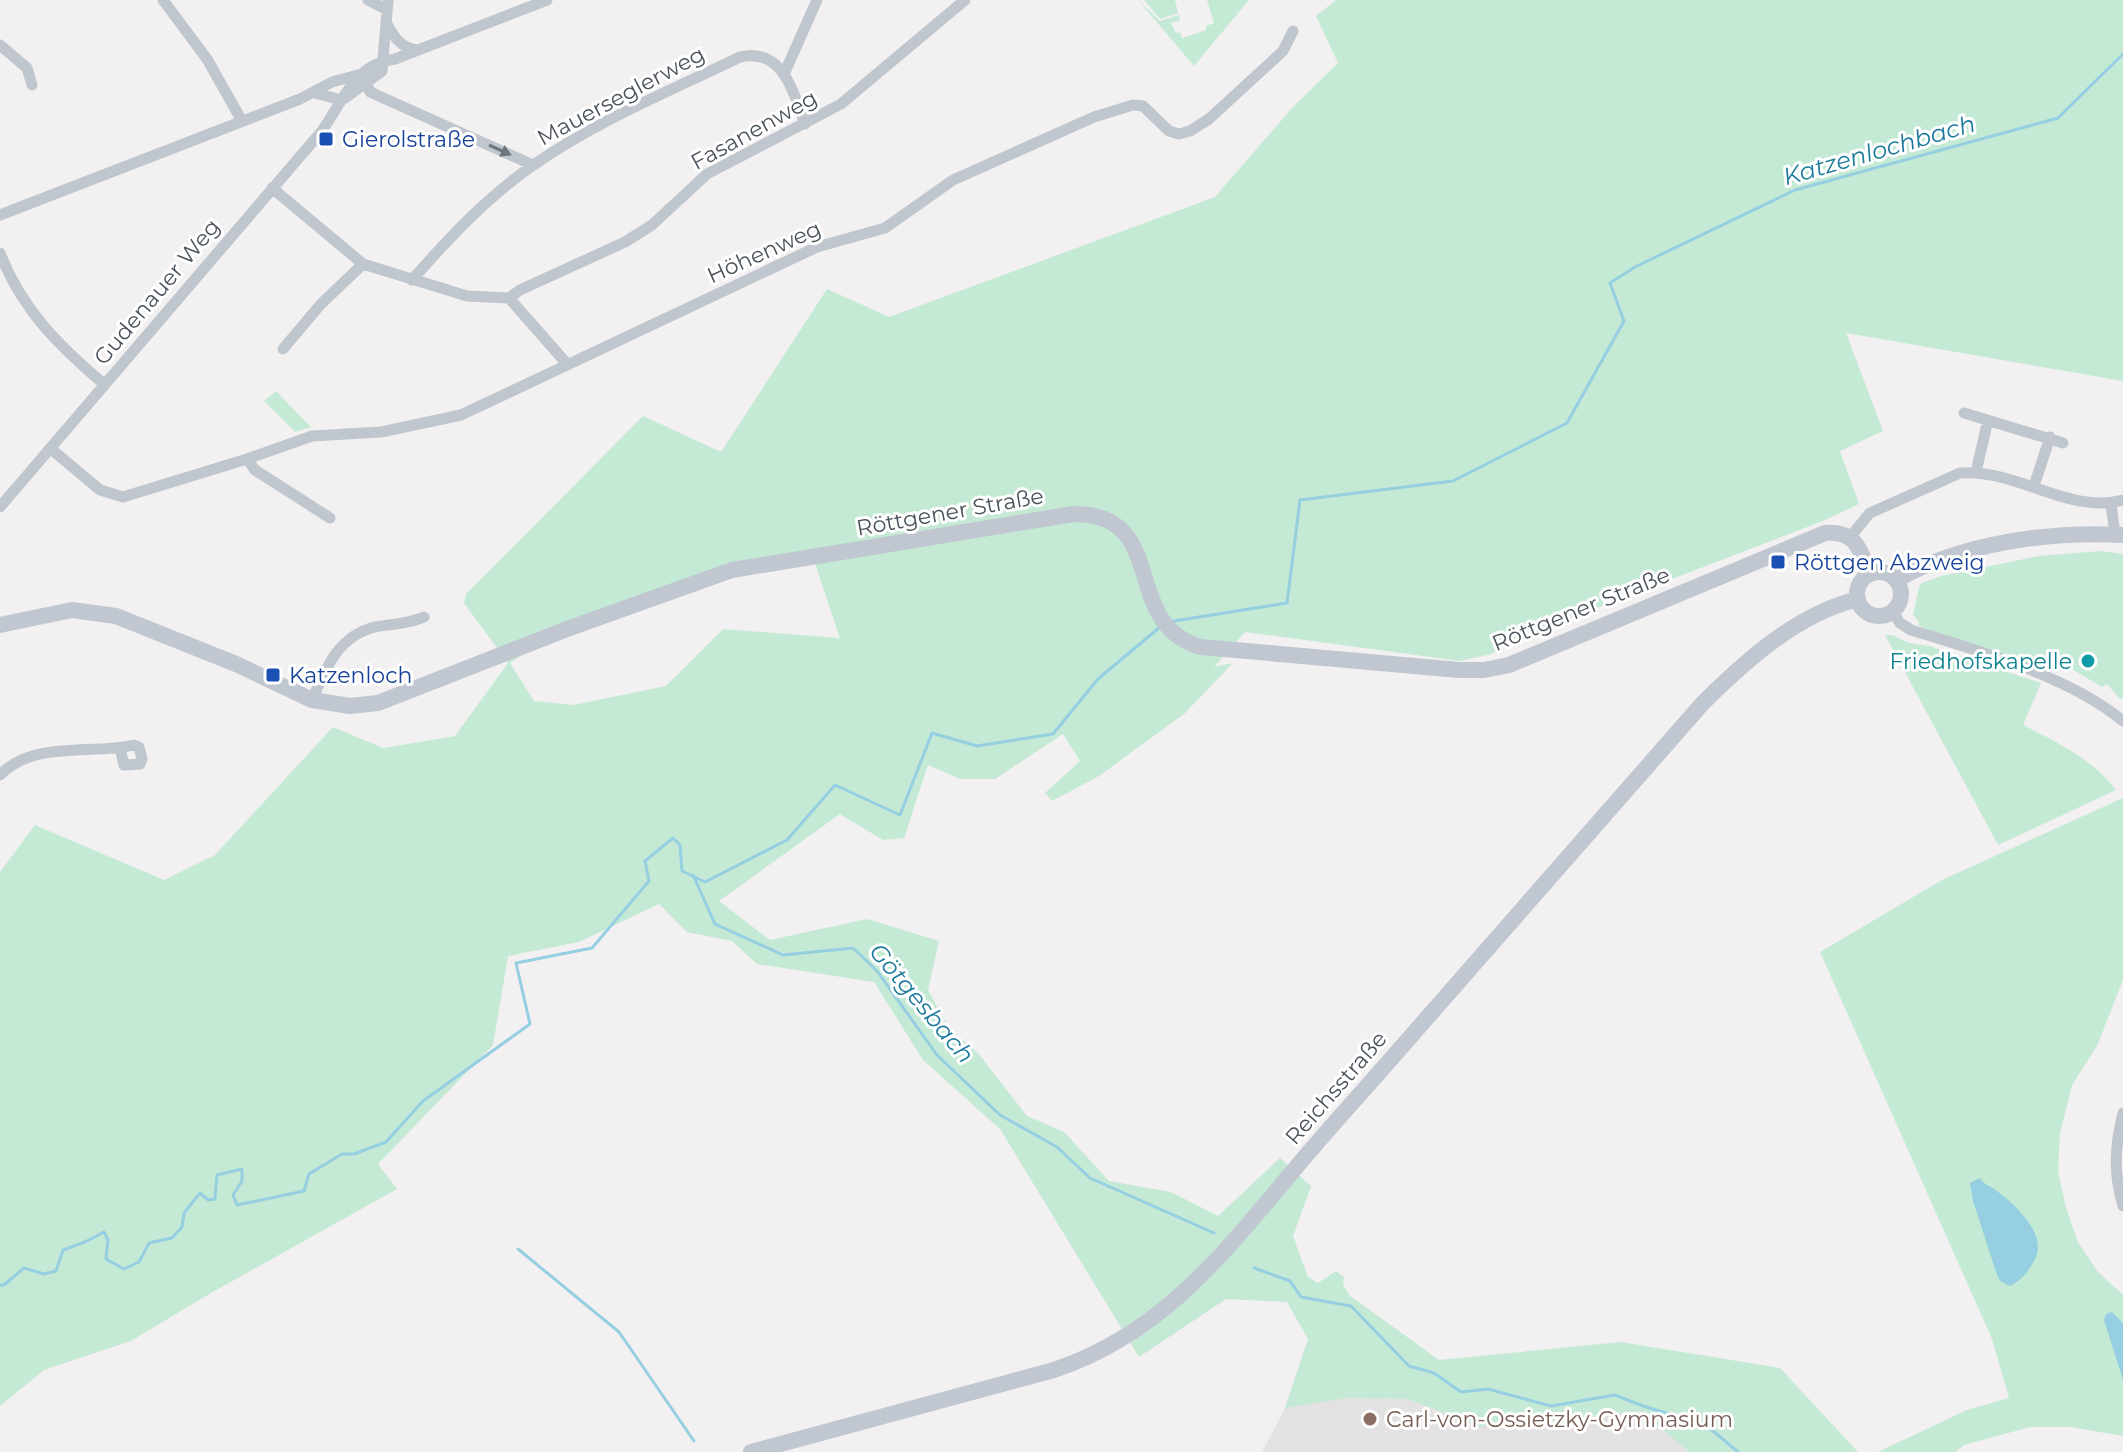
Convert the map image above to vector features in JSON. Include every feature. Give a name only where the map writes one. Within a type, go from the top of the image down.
[{"type":"street","points":[[163,0],[207,59],[242,121]]},
{"type":"street","points":[[368,0],[388,5],[383,60],[417,50],[516,6],[547,0]]},
{"type":"street","points":[[805,124],[785,72],[817,0]]},
{"type":"street","name":"Fasanenweg","points":[[509,298],[520,290],[625,242],[652,225],[707,174],[841,104],[965,0]]},
{"type":"street","points":[[386,23],[398,42],[408,49],[417,50]]},
{"type":"street","name":"Höhenweg","points":[[50,448],[100,490],[123,497],[312,436],[381,432],[461,415],[817,247],[885,228],[953,180],[1094,117],[1133,105],[1143,106],[1169,131],[1179,134],[1190,131],[1209,119],[1283,51],[1293,31]]},
{"type":"street","points":[[0,45],[27,68],[32,85]]},
{"type":"street","name":"Mauerseglerweg","points":[[412,280],[453,232],[533,165],[610,119],[740,57],[763,57],[785,72]]},
{"type":"street","name":"Gudenauer Weg","points":[[0,507],[323,129],[341,100],[364,79],[382,71],[383,60]]},
{"type":"street","points":[[0,215],[315,93],[332,82],[364,79],[370,92],[533,165]]},
{"type":"street","points":[[315,93],[341,100]]},
{"type":"street","points":[[272,188],[363,264],[467,296],[509,298],[567,364]]},
{"type":"street","points":[[0,253],[11,279],[47,333],[105,385]]},
{"type":"street","points":[[283,349],[321,304],[363,264]]},
{"type":"street","points":[[1964,413],[2063,443]]},
{"type":"street","points":[[1976,472],[1988,420]]},
{"type":"street","points":[[2034,486],[2050,437]]},
{"type":"street","points":[[247,459],[255,470],[330,518]]},
{"type":"street","points":[[1870,574],[1856,543],[1850,537],[1870,513],[1960,473],[1976,472],[2091,504],[2117,502],[2119,535],[2060,536],[2001,545],[1923,566],[1896,580]]},
{"type":"street","name":"Röttgener Straße","points":[[0,625],[72,610],[116,616],[236,664],[312,700],[350,706],[378,703],[567,629],[732,570],[1073,514],[1094,514],[1112,520],[1126,535],[1137,553],[1164,624],[1185,642],[1201,647],[1484,670],[1509,665],[1825,533],[1837,532],[1850,537]]},
{"type":"street","points":[[1870,574],[1887,574],[1896,580],[1900,596],[1892,611],[1875,615],[1865,610],[1858,599],[1859,586],[1870,574]]},
{"type":"street","name":"Reichsstraße","points":[[752,1452],[1076,1362],[1115,1344],[1162,1312],[1185,1294],[1227,1249],[1702,704],[1748,661],[1795,627],[1834,606],[1858,599]]},
{"type":"street","points":[[1892,611],[1900,623],[1911,630],[2055,681],[2089,698],[2123,721]]},
{"type":"street","points":[[312,700],[329,661],[349,639],[369,629],[413,622],[424,617]]},
{"type":"street","points":[[0,775],[13,763],[35,754],[120,748]]},
{"type":"street","points":[[2123,1113],[2116,1140],[2115,1165],[2123,1206]]},
{"type":"shaded area","name":"Carl-von-Ossietzky-Gymnasium","points":[[1347,1397],[1407,1399],[1481,1427],[1641,1411],[1689,1452],[1262,1452],[1285,1408]]},
{"type":"green space","points":[[1138,0],[1160,21],[1179,15],[1180,20],[1171,23],[1182,38],[1206,30],[1206,26],[1214,23],[1207,0],[1249,0],[1194,66]]},
{"type":"green space","points":[[1144,0],[1175,0],[1178,13],[1160,19]]},
{"type":"green space","points":[[1336,0],[2123,0],[2123,381],[1846,333],[1883,431],[1840,451],[1859,504],[1823,521],[1526,635],[1491,654],[1460,661],[1245,632],[1214,667],[1233,663],[1184,714],[1099,776],[1052,801],[1045,793],[1080,761],[1063,734],[995,779],[960,779],[928,765],[904,838],[883,840],[840,814],[719,901],[770,940],[867,919],[939,941],[928,990],[949,1028],[978,1053],[1027,1116],[1064,1132],[1109,1181],[1171,1192],[1218,1216],[1280,1158],[1311,1186],[1293,1236],[1308,1277],[1318,1283],[1336,1271],[1344,1277],[1343,1284],[1349,1295],[1439,1360],[1621,1342],[1780,1368],[1858,1452],[1689,1452],[1641,1411],[1481,1427],[1407,1399],[1347,1398],[1285,1408],[1308,1339],[1287,1302],[1226,1299],[1139,1357],[1000,1129],[923,1060],[874,982],[757,964],[732,941],[687,932],[659,904],[579,942],[508,956],[493,1045],[378,1164],[397,1189],[131,1341],[44,1370],[0,1406],[0,872],[35,825],[164,880],[215,855],[333,727],[383,748],[455,736],[508,663],[464,603],[466,594],[643,416],[721,452],[827,289],[889,317],[1215,197],[1292,108],[1338,63],[1316,16]],"holes":[[[812,554],[840,638],[723,629],[666,686],[573,705],[534,701],[510,663],[561,630]]]},
{"type":"green space","points":[[276,391],[311,427],[295,432],[264,401]]},
{"type":"green space","points":[[2101,551],[2123,554],[2123,697],[2120,699],[2107,684],[2102,687],[2065,665],[2056,673],[2052,669],[2047,674],[1928,630],[1918,625],[1913,615],[1919,587],[1941,576],[2039,556]]},
{"type":"green space","points":[[1885,635],[1929,646],[2041,683],[2023,725],[2085,760],[2116,790],[1998,845]]},
{"type":"green space","points":[[2123,798],[2123,980],[2097,1046],[2072,1085],[2060,1133],[2058,1171],[2078,1242],[2098,1272],[2123,1295],[2123,1436],[2070,1427],[2030,1427],[1964,1445],[1955,1452],[1878,1452],[1967,1410],[2009,1398],[1992,1339],[1820,952],[1942,880]]},
{"type":"water","points":[[1980,1178],[2019,1211],[2037,1239],[2038,1249],[2033,1263],[2022,1278],[2010,1286],[2000,1281],[1996,1272],[1973,1201],[1970,1183]]},
{"type":"water","points":[[2112,1312],[2123,1323],[2123,1380],[2104,1320],[2106,1314]]},
{"type":"waterway","name":"Katzenlochbach","points":[[1174,621],[1287,603],[1300,500],[1453,481],[1567,423],[1624,321],[1610,283],[1635,267],[1795,190],[2058,118],[2123,54]]},
{"type":"waterway","name":"Katzenlochbach","points":[[0,1285],[24,1268],[44,1274],[56,1271],[63,1250],[104,1232],[108,1240],[106,1259],[124,1269],[139,1262],[149,1243],[172,1238],[182,1227],[184,1213],[200,1193],[208,1200],[215,1199],[217,1175],[242,1169],[242,1181],[233,1195],[237,1205],[304,1191],[309,1174],[342,1154],[354,1154],[386,1142],[423,1101],[530,1024],[516,963],[592,948],[649,881],[645,861],[673,838],[680,845],[682,871],[705,882],[787,840],[835,785],[900,815],[932,733],[977,746],[1053,734],[1098,679],[1160,627]]},
{"type":"waterway","name":"Götgesbach","points":[[693,875],[715,924],[783,955],[853,948],[877,971],[937,1055],[1000,1115],[1057,1147],[1090,1178],[1214,1233]]},
{"type":"waterway","points":[[518,1249],[619,1332],[694,1441]]},
{"type":"waterway","name":"Götgesbach","points":[[1254,1268],[1290,1281],[1301,1297],[1351,1306],[1409,1366],[1434,1373],[1461,1392],[1488,1389],[1551,1406],[1615,1395],[1706,1425],[1738,1452]]},
{"type":"place","name":"Gierolstraße","points":[[326,139]]},
{"type":"place","name":"Röttgen Abzweig","points":[[1778,562]]},
{"type":"place","name":"Friedhofskapelle","points":[[2088,661]]},
{"type":"place","name":"Katzenloch","points":[[273,675]]},
{"type":"place","name":"Carl-von-Ossietzky-Gymnasium","points":[[1370,1419]]}]
